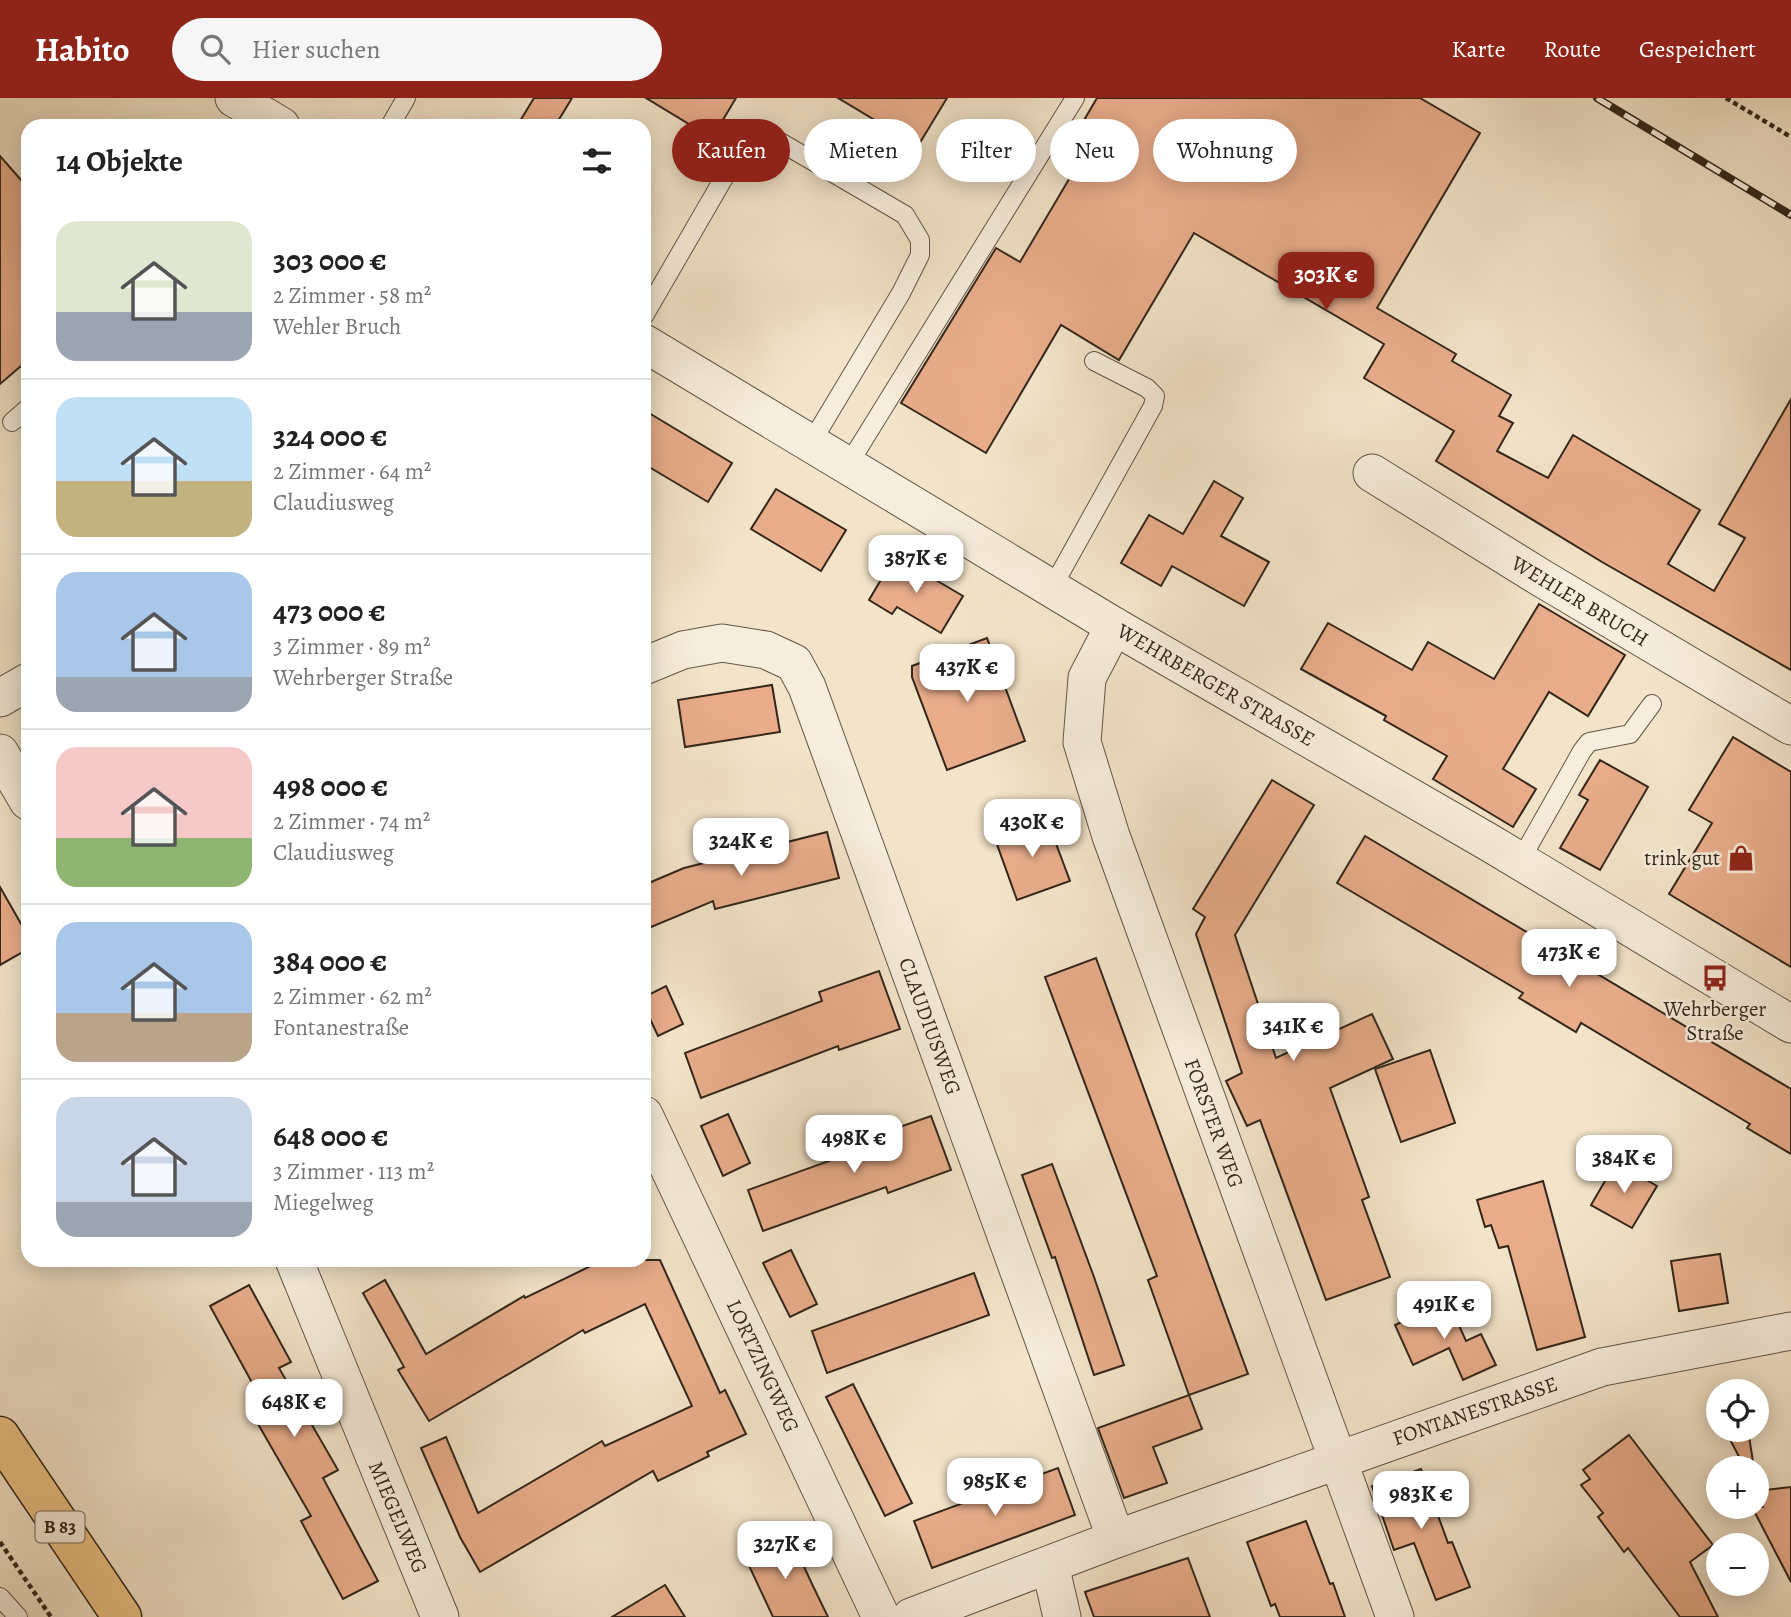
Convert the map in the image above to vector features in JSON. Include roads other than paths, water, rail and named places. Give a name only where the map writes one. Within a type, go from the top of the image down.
[{"type":"main road","name":"B 83","points":[[0,1436],[122,1617]]},
{"type":"street","points":[[234,98],[269,119]]},
{"type":"street","name":"WEHRBERGER STRASSE","points":[[651,347],[1114,626],[1520,861],[1791,1024]]},
{"type":"street","name":"WEHLER BRUCH","points":[[1372,473],[1543,579],[1791,726]]},
{"type":"street","name":"FORSTER WEG","points":[[1114,626],[1087,678],[1082,742],[1111,836],[1395,1617]]},
{"type":"street","name":"CLAUDIUSWEG","points":[[651,663],[683,650],[722,643],[766,650],[794,663],[807,687],[1116,1539]]},
{"type":"street","points":[[0,698],[21,686]]},
{"type":"street","points":[[0,753],[21,789]]},
{"type":"street","name":"LORTZINGWEG","points":[[651,1130],[881,1617]]},
{"type":"street","name":"MIEGELWEG","points":[[297,1267],[440,1617]]},
{"type":"street","name":"FONTANESTRASSE","points":[[911,1617],[1116,1539],[1602,1367],[1791,1331]]},
{"type":"street","points":[[1050,1565],[1062,1617]]},
{"type":"lane","points":[[394,119],[406,98]]},
{"type":"lane","points":[[848,465],[1075,98]]},
{"type":"lane","points":[[651,304],[729,169],[741,151],[756,140],[775,139],[905,215],[920,240],[920,255],[901,293],[811,443]]},
{"type":"lane","points":[[1052,588],[1153,406],[1155,396],[1147,388],[1094,360]]},
{"type":"lane","points":[[12,422],[21,414]]},
{"type":"lane","points":[[1520,861],[1589,742],[1630,734],[1652,704]]},
{"type":"lane","points":[[0,1597],[18,1617]]},
{"type":"railway","points":[[1597,98],[1791,215]]},
{"type":"place","name":"trink gut","points":[[1741,858]]},
{"type":"place","name":"Wehrberger Straße","points":[[1715,978]]}]
